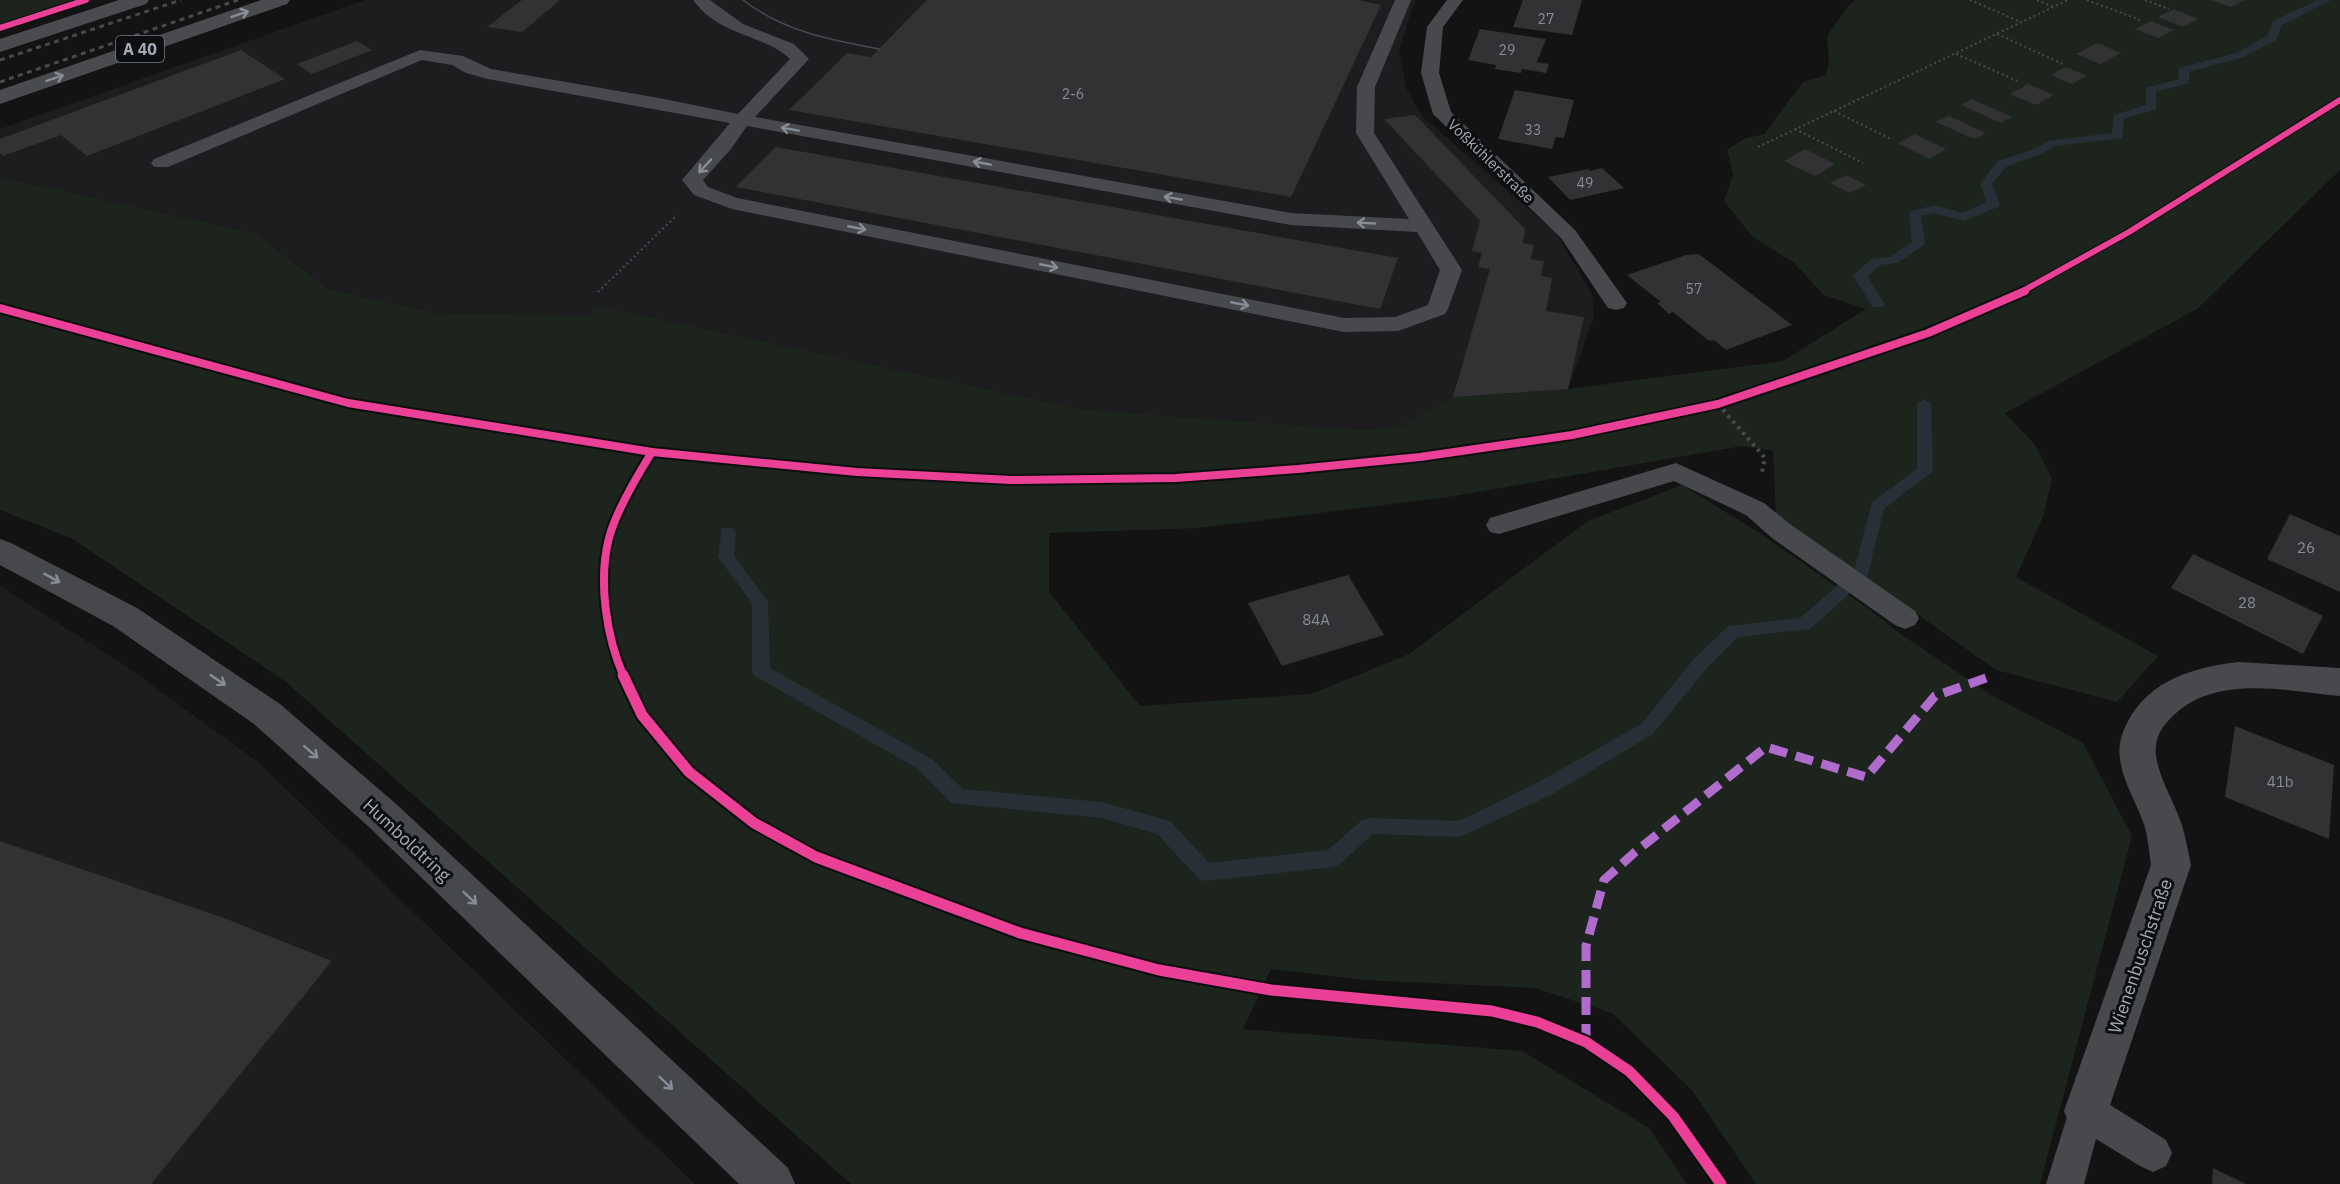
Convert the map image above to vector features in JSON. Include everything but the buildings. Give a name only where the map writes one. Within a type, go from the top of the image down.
[{"type":"highway","points":[[0,46],[139,0]]},
{"type":"highway","name":"A 40","points":[[0,97],[280,0]]},
{"type":"street","name":"Humboldtring","points":[[0,551],[124,617],[267,714],[382,815],[772,1184]]},
{"type":"street","name":"Wienenbuschstraße","points":[[2086,1111],[2171,865],[2163,825],[2142,778],[2138,753],[2143,725],[2161,702],[2184,689],[2214,677],[2252,676],[2340,682]]},
{"type":"lane","points":[[701,0],[711,10],[741,29],[791,48],[800,59],[742,120],[724,145],[692,180],[701,191],[732,203],[1344,325],[1398,324],[1437,309],[1451,270],[1365,133],[1366,87],[1403,0]]},
{"type":"lane","name":"Voßkühlerstraße","points":[[1455,0],[1435,27],[1433,38],[1430,73],[1442,114],[1568,234],[1617,303]]},
{"type":"lane","points":[[161,163],[420,55],[457,60],[488,74],[659,103],[1291,219],[1425,226]]},
{"type":"lane","points":[[1499,525],[1676,472],[1755,508],[1780,531],[1905,618]]},
{"type":"lane","points":[[2086,1111],[2153,1153]]},
{"type":"lane","name":"Wienenbuschstraße","points":[[2065,1184],[2086,1111]]},
{"type":"path","points":[[1970,0],[2022,22]]},
{"type":"path","points":[[2037,0],[2054,7]]},
{"type":"path","points":[[1758,147],[2068,0]]},
{"type":"path","points":[[2086,0],[2140,20]]},
{"type":"path","points":[[2145,0],[2169,9]]},
{"type":"path","points":[[1996,34],[2063,64]]},
{"type":"path","points":[[1956,53],[2020,82]]},
{"type":"path","points":[[1833,111],[1891,139]]},
{"type":"path","points":[[1795,129],[1863,163]]},
{"type":"path","points":[[598,292],[701,191]]},
{"type":"path","points":[[1718,404],[1765,458]]},
{"type":"shaded area","points":[[0,0],[75,0],[0,25]]},
{"type":"shaded area","points":[[365,0],[1415,0],[1399,50],[1406,88],[1422,116],[1556,233],[1592,294],[1594,316],[1568,389],[1453,397],[1403,426],[1359,430],[1081,409],[594,305],[590,315],[436,313],[329,289],[255,233],[0,177],[0,129]]},
{"type":"shaded area","points":[[1856,0],[2340,0],[2340,170],[2197,309],[2005,413],[2035,445],[2052,479],[2043,517],[2016,577],[2158,656],[2117,702],[1996,670],[1776,514],[1773,451],[1742,446],[1448,497],[1199,528],[1049,533],[1049,592],[1140,706],[1311,694],[1409,654],[1588,521],[1682,485],[1761,534],[1902,635],[1993,696],[2083,743],[2132,836],[2040,1184],[1756,1184],[1692,1090],[1612,1013],[1535,988],[1364,980],[1271,969],[1243,1029],[1522,1051],[1649,1128],[1687,1184],[851,1184],[286,682],[73,539],[0,510],[0,177],[255,233],[329,289],[436,313],[590,315],[594,305],[1081,409],[1360,430],[1402,426],[1453,397],[1568,389],[1783,361],[1866,309],[1824,295],[1794,263],[1752,236],[1724,201],[1733,175],[1727,150],[1744,139],[1764,134],[1803,82],[1826,75],[1829,62],[1827,36],[1849,5]]},
{"type":"shaded area","points":[[0,586],[124,665],[259,763],[695,1184],[0,1184]]},
{"type":"waterway","points":[[1878,304],[1860,276],[1876,262],[1892,260],[1919,243],[1915,214],[1935,209],[1964,217],[1994,204],[1986,184],[2002,164],[2039,151],[2052,143],[2118,136],[2118,117],[2152,107],[2150,90],[2185,81],[2183,70],[2240,55],[2272,38],[2277,23],[2326,0]]},
{"type":"waterway","points":[[728,532],[726,557],[760,602],[761,671],[925,764],[958,797],[1102,810],[1163,827],[1205,872],[1333,858],[1369,826],[1460,829],[1544,789],[1647,729],[1700,664],[1734,631],[1804,624],[1861,574],[1877,506],[1925,471],[1924,404]]},
{"type":"tram line","points":[[743,0],[758,11],[791,27],[825,38],[879,49]]},
{"type":"railway","points":[[0,60],[181,0]]},
{"type":"railway","points":[[0,82],[238,0]]},
{"type":"marked path","points":[[1586,1042],[1586,946],[1604,880],[1634,853],[1766,747],[1866,777],[1935,696],[1989,677]]},
{"type":"cycle path","points":[[0,28],[86,0]]},
{"type":"cycle path","points":[[0,308],[348,403],[652,452],[857,472],[1011,480],[1176,478],[1298,469],[1420,457],[1572,435],[1718,404],[1852,360],[1928,333],[2026,290],[2129,232],[2340,100]]},
{"type":"cycle path","points":[[652,452],[635,479],[609,538],[603,596],[615,657],[642,715],[689,772],[754,823],[816,857],[1020,933],[1159,970],[1271,990],[1492,1011],[1537,1022],[1586,1042],[1629,1071],[1673,1116],[1721,1184]]}]
